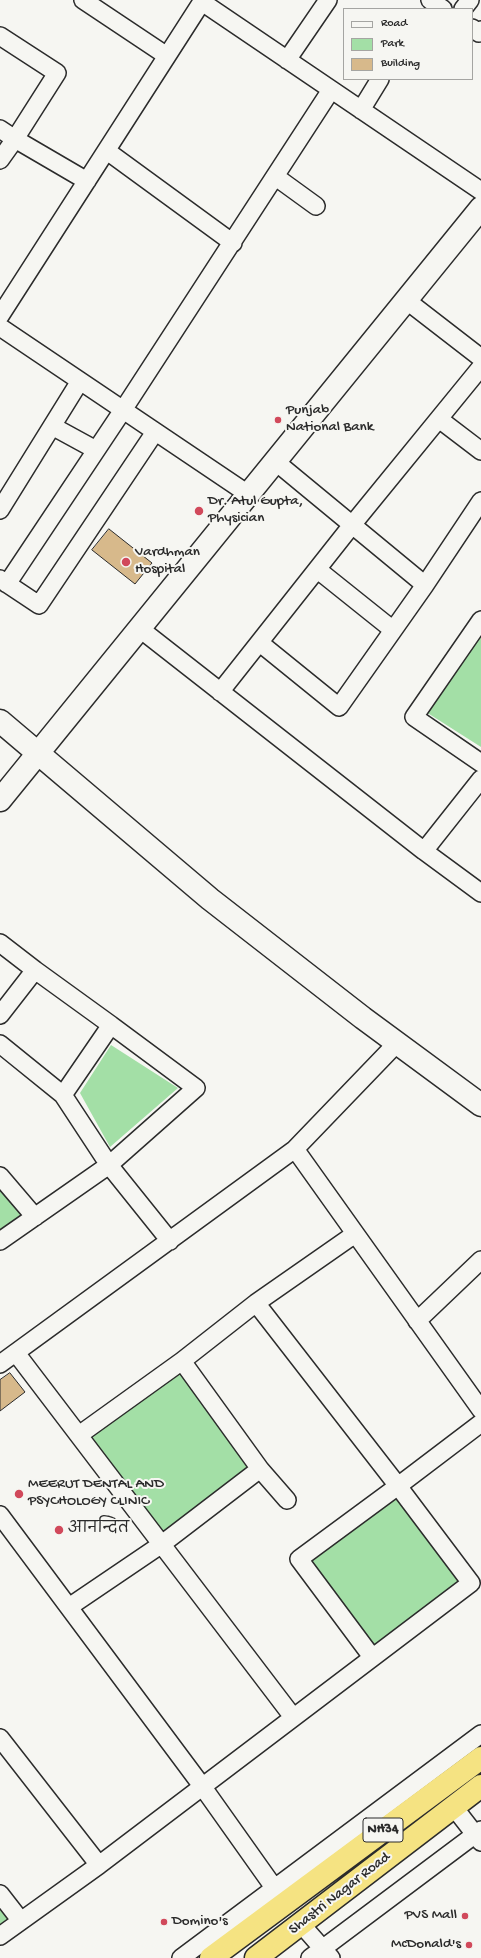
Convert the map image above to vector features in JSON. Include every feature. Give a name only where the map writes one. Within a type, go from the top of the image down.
[{"type":"highway","name":"NH34","points":[[211,1958],[280,1896],[439,1789],[481,1758]]},
{"type":"highway","name":"Shastri Nagar Road","points":[[256,1958],[481,1786]]},
{"type":"highway","points":[[439,1789],[453,1806]]},
{"type":"highway","points":[[280,1896],[302,1924]]},
{"type":"street","points":[[84,0],[167,56]]},
{"type":"street","points":[[287,60],[328,0]]},
{"type":"street","points":[[429,0],[441,8]]},
{"type":"street","points":[[464,8],[470,0]]},
{"type":"street","points":[[0,316],[203,1],[287,60],[481,191]]},
{"type":"street","points":[[473,29],[479,33],[481,30]]},
{"type":"street","points":[[0,36],[57,73],[0,160]]},
{"type":"street","points":[[361,110],[379,80]]},
{"type":"street","points":[[155,432],[39,605],[4,581],[123,410],[276,177],[331,90]]},
{"type":"street","points":[[0,129],[87,181]]},
{"type":"street","points":[[107,151],[232,243]]},
{"type":"street","points":[[276,177],[316,206]]},
{"type":"street","points":[[0,800],[406,300],[477,220]]},
{"type":"street","points":[[406,300],[481,358]]},
{"type":"street","points":[[0,327],[248,494]]},
{"type":"street","points":[[220,692],[318,570],[352,525],[481,367]]},
{"type":"street","points":[[0,510],[80,381]]},
{"type":"street","points":[[439,419],[481,451]]},
{"type":"street","points":[[52,426],[96,450]]},
{"type":"street","points":[[276,462],[424,585]]},
{"type":"street","points":[[260,643],[339,707],[481,501]]},
{"type":"street","points":[[318,570],[393,630]]},
{"type":"street","points":[[481,620],[414,717],[481,763]]},
{"type":"street","points":[[139,628],[424,851],[481,893]]},
{"type":"street","points":[[0,721],[210,899],[397,1043],[481,1105]]},
{"type":"street","points":[[424,851],[481,779]]},
{"type":"street","points":[[0,943],[196,1088],[109,1165],[0,1241]]},
{"type":"street","points":[[0,1015],[35,970]]},
{"type":"street","points":[[63,1095],[111,1025]]},
{"type":"street","points":[[0,1364],[295,1149],[397,1043]]},
{"type":"street","points":[[0,1044],[63,1095],[109,1165],[170,1241]]},
{"type":"street","points":[[295,1149],[481,1410]]},
{"type":"street","points":[[0,1176],[35,1217]]},
{"type":"street","points":[[79,1435],[182,1361],[256,1303],[355,1234]]},
{"type":"street","points":[[418,1321],[481,1260]]},
{"type":"street","points":[[0,1936],[99,1865],[471,1582],[256,1303]]},
{"type":"street","points":[[16,1353],[293,1717]]},
{"type":"street","points":[[182,1361],[260,1469],[287,1500]]},
{"type":"street","points":[[372,1657],[299,1559],[481,1423]]},
{"type":"street","points":[[69,1607],[162,1544],[260,1469]]},
{"type":"street","points":[[0,1515],[202,1786],[280,1896]]},
{"type":"street","points":[[181,1958],[280,1896],[481,1734]]},
{"type":"street","points":[[0,1738],[99,1865]]},
{"type":"street","points":[[302,1924],[321,1955],[479,1836],[453,1806]]},
{"type":"street","points":[[0,1894],[21,1921]]},
{"type":"green space","points":[[481,631],[481,747],[426,712]]},
{"type":"green space","points":[[111,1045],[178,1088],[110,1147],[80,1093]]},
{"type":"green space","points":[[0,1185],[26,1216],[0,1233]]},
{"type":"green space","points":[[180,1371],[251,1466],[162,1537],[89,1438]]},
{"type":"green space","points":[[396,1497],[460,1580],[373,1648],[309,1558]]},
{"type":"green space","points":[[0,1905],[12,1921],[0,1929]]},
{"type":"building","points":[[109,529],[152,563],[135,584],[92,550]]},
{"type":"building","points":[[10,1373],[25,1392],[0,1411],[0,1380]]},
{"type":"place","name":"Punjab National Bank","points":[[278,420]]},
{"type":"place","name":"Dr. Atul Gupta, Physician","points":[[199,511]]},
{"type":"place","name":"Vardhman Hospital","points":[[126,562]]},
{"type":"place","name":"MEERUT DENTAL AND PSYCHOLOGY CLINIC","points":[[19,1494]]},
{"type":"place","name":"आनन्दित","points":[[59,1530]]},
{"type":"place","name":"PVS Mall","points":[[465,1916]]},
{"type":"place","name":"Domino's","points":[[164,1922]]},
{"type":"place","name":"McDonald's","points":[[469,1945]]}]
